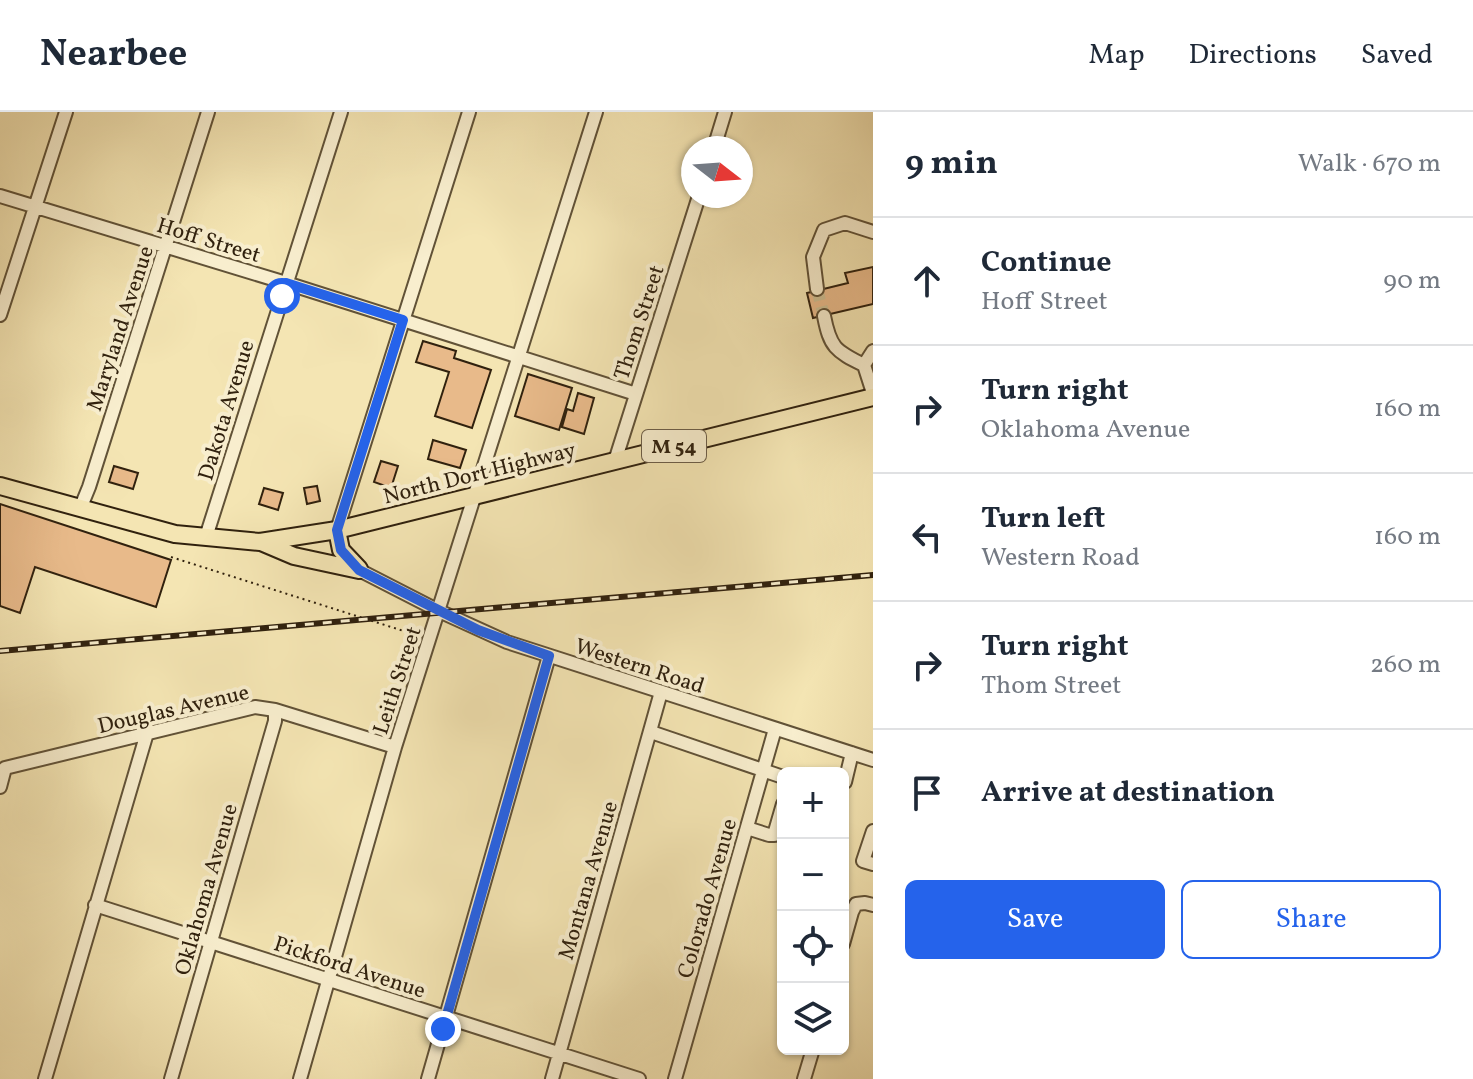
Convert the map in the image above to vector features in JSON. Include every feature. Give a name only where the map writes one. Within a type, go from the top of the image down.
[{"type":"main road","name":"North Dort Highway","points":[[0,486],[175,534],[260,542],[337,530],[873,395]]},
{"type":"main road","points":[[337,530],[341,550],[359,570]]},
{"type":"main road","points":[[260,542],[294,556],[359,570]]},
{"type":"street","points":[[0,315],[66,112]]},
{"type":"street","name":"Maryland Avenue","points":[[80,509],[208,112]]},
{"type":"street","name":"Dakota Avenue","points":[[206,537],[341,112]]},
{"type":"street","points":[[337,530],[469,112]]},
{"type":"street","name":"Leith Street","points":[[300,1079],[395,747],[596,112]]},
{"type":"street","points":[[718,136],[725,112]]},
{"type":"street","name":"Hoff Street","points":[[0,196],[636,394]]},
{"type":"street","name":"Thom Street","points":[[615,461],[695,208]]},
{"type":"street","points":[[817,289],[813,257],[824,230],[845,223],[873,232]]},
{"type":"street","points":[[824,316],[829,341],[847,357],[864,365],[873,395]]},
{"type":"street","points":[[864,365],[873,351]]},
{"type":"street","name":"Western Road","points":[[359,570],[492,636],[873,760]]},
{"type":"street","points":[[428,1079],[549,656]]},
{"type":"street","name":"Montana Avenue","points":[[552,1079],[661,692]]},
{"type":"street","name":"Douglas Avenue","points":[[0,787],[5,768],[255,707],[275,710],[395,747]]},
{"type":"street","name":"Oklahoma Avenue","points":[[171,1079],[275,721],[275,710]]},
{"type":"street","name":"Colorado Avenue","points":[[675,1079],[775,729]]},
{"type":"street","points":[[651,732],[777,775]]},
{"type":"street","points":[[45,1079],[147,733]]},
{"type":"street","points":[[849,767],[852,753]]},
{"type":"street","points":[[747,828],[777,836]]},
{"type":"street","points":[[873,831],[863,861],[873,864]]},
{"type":"street","points":[[849,926],[856,904],[873,905]]},
{"type":"street","name":"Pickford Avenue","points":[[95,905],[639,1079]]},
{"type":"street","points":[[804,1079],[811,1055]]},
{"type":"path","points":[[171,557],[410,633]]},
{"type":"building","points":[[873,267],[873,304],[813,318],[807,293],[848,283],[845,273]]},
{"type":"building","points":[[423,341],[456,351],[454,358],[491,370],[472,428],[435,416],[449,372],[416,362]]},
{"type":"building","points":[[528,374],[572,388],[559,430],[515,416]]},
{"type":"building","points":[[578,393],[594,398],[584,434],[562,427],[567,409],[573,411]]},
{"type":"building","points":[[433,440],[466,450],[460,468],[428,459]]},
{"type":"building","points":[[381,461],[398,466],[391,488],[374,482]]},
{"type":"building","points":[[114,466],[138,473],[133,489],[109,482]]},
{"type":"building","points":[[317,486],[320,501],[307,504],[304,488]]},
{"type":"building","points":[[264,488],[283,493],[278,510],[259,504]]},
{"type":"building","points":[[0,504],[171,560],[156,607],[35,567],[20,613],[0,606]]},
{"type":"tunnel","points":[[817,289],[824,316]]},
{"type":"railway","points":[[0,651],[873,575]]},
{"type":"route","points":[[282,296],[286,283],[403,320],[337,530],[341,550],[359,570],[428,606],[492,636],[549,656],[443,1029]]}]
